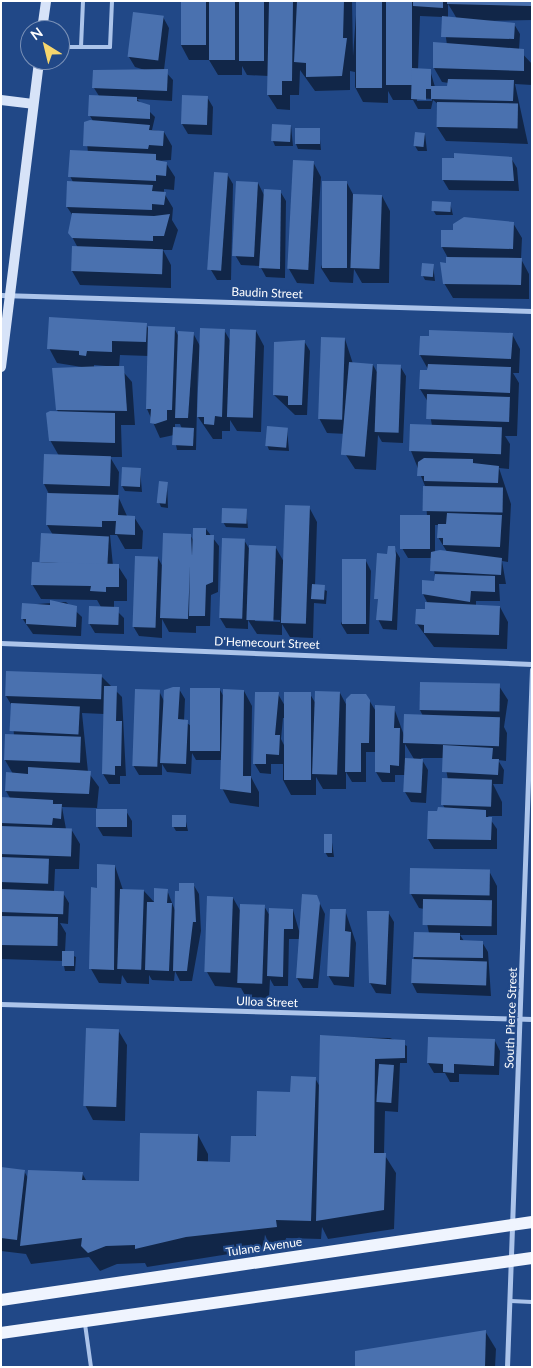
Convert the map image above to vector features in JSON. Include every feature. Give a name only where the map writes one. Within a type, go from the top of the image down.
[{"type":"main road","points":[[43,20],[46,1]]},
{"type":"main road","points":[[1,367],[6,296],[38,70]]},
{"type":"main road","points":[[1,100],[33,104]]},
{"type":"main road","name":"Tulane Avenue","points":[[1,1300],[532,1222]]},
{"type":"main road","points":[[1,1333],[532,1258]]},
{"type":"street","name":"Baudin Street","points":[[6,296],[532,311]]},
{"type":"street","name":"D'Hemecourt Street","points":[[1,643],[532,664]]},
{"type":"street","name":"South Pierce Street","points":[[507,1367],[513,1260],[532,669]]},
{"type":"street","name":"Ulloa Street","points":[[1,1004],[532,1019]]},
{"type":"lane","points":[[81,47],[83,1]]},
{"type":"lane","points":[[70,47],[110,48],[112,1]]},
{"type":"lane","points":[[511,1301],[532,1302]]},
{"type":"lane","points":[[85,1321],[91,1367]]},
{"type":"building","points":[[181,1],[206,1],[206,45],[181,45]]},
{"type":"building","points":[[209,1],[235,1],[235,60],[209,60]]},
{"type":"building","points":[[239,1],[264,1],[264,61],[239,61]]},
{"type":"building","points":[[269,1],[293,1],[292,81],[282,81],[282,95],[267,95]]},
{"type":"building","points":[[297,1],[344,1],[343,38],[347,38],[342,76],[306,77],[306,63],[294,62]]},
{"type":"building","points":[[356,1],[382,1],[382,88],[356,88]]},
{"type":"building","points":[[386,1],[412,1],[412,85],[386,85]]},
{"type":"building","points":[[413,1],[443,1],[443,8],[413,6]]},
{"type":"building","points":[[447,1],[532,1],[531,6],[447,4]]},
{"type":"building","points":[[133,12],[164,16],[158,60],[128,57]]},
{"type":"building","points":[[442,16],[515,23],[514,39],[441,37]]},
{"type":"building","points":[[433,42],[524,49],[524,71],[433,68]]},
{"type":"building","points":[[412,68],[431,69],[431,86],[447,86],[448,79],[514,80],[513,101],[431,99],[431,89],[426,89],[426,100],[411,99]]},
{"type":"building","points":[[168,69],[167,91],[92,88],[93,70]]},
{"type":"building","points":[[89,95],[137,97],[137,101],[150,105],[150,119],[88,116]]},
{"type":"building","points":[[182,95],[208,96],[207,125],[181,124]]},
{"type":"building","points":[[437,102],[518,103],[518,128],[437,127]]},
{"type":"building","points":[[90,120],[150,125],[149,130],[164,131],[163,146],[149,145],[148,149],[83,146],[84,122]]},
{"type":"building","points":[[272,124],[291,125],[290,142],[271,141]]},
{"type":"building","points":[[295,128],[320,128],[320,144],[295,144]]},
{"type":"building","points":[[415,132],[425,133],[423,147],[414,146]]},
{"type":"building","points":[[70,150],[156,154],[156,160],[167,162],[166,176],[156,175],[156,181],[68,177]]},
{"type":"building","points":[[454,153],[512,157],[514,181],[442,180],[442,158],[454,158]]},
{"type":"building","points":[[293,160],[314,161],[308,270],[287,269]]},
{"type":"building","points":[[214,172],[228,173],[221,271],[207,270]]},
{"type":"building","points":[[67,181],[153,185],[152,191],[166,192],[164,205],[152,204],[152,210],[66,207]]},
{"type":"building","points":[[236,181],[258,182],[254,257],[232,256]]},
{"type":"building","points":[[322,181],[347,181],[347,268],[322,268]]},
{"type":"building","points":[[264,189],[281,190],[280,269],[259,268]]},
{"type":"building","points":[[353,194],[382,195],[379,269],[350,268]]},
{"type":"building","points":[[432,201],[451,202],[450,212],[431,211]]},
{"type":"building","points":[[72,213],[154,216],[170,214],[164,236],[153,236],[153,241],[72,238],[68,233]]},
{"type":"building","points":[[464,217],[514,222],[513,249],[441,247],[441,230],[453,230],[453,224]]},
{"type":"building","points":[[72,246],[163,249],[162,274],[71,271]]},
{"type":"building","points":[[446,257],[522,258],[521,285],[443,284],[440,262],[446,263]]},
{"type":"building","points":[[422,263],[434,264],[433,277],[421,276]]},
{"type":"building","points":[[49,317],[147,323],[146,342],[112,341],[112,352],[87,351],[86,356],[79,355],[79,351],[47,349]]},
{"type":"building","points":[[148,326],[175,327],[172,410],[167,410],[167,420],[155,424],[150,423],[151,409],[146,409]]},
{"type":"building","points":[[200,328],[225,329],[222,417],[215,416],[214,425],[204,424],[204,417],[197,417]]},
{"type":"building","points":[[230,329],[256,330],[253,418],[227,417]]},
{"type":"building","points":[[429,330],[513,333],[511,359],[419,355],[420,336],[429,336]]},
{"type":"building","points":[[178,331],[194,332],[188,418],[175,418]]},
{"type":"building","points":[[321,337],[345,338],[342,420],[318,419]]},
{"type":"building","points":[[305,340],[302,405],[288,405],[288,396],[273,395],[274,342]]},
{"type":"building","points":[[349,362],[373,364],[365,457],[341,455]]},
{"type":"building","points":[[377,364],[401,365],[399,433],[375,432]]},
{"type":"building","points":[[428,364],[511,367],[510,393],[419,389],[420,370],[427,370]]},
{"type":"building","points":[[124,366],[127,411],[56,410],[52,368]]},
{"type":"building","points":[[427,394],[510,397],[509,422],[426,419]]},
{"type":"building","points":[[50,411],[115,413],[115,443],[49,441],[46,413]]},
{"type":"building","points":[[410,424],[502,427],[501,454],[409,451]]},
{"type":"building","points":[[267,426],[288,428],[286,448],[265,446]]},
{"type":"building","points":[[173,427],[194,428],[193,446],[172,445]]},
{"type":"building","points":[[44,454],[111,456],[110,486],[43,484]]},
{"type":"building","points":[[424,458],[473,459],[473,463],[499,466],[498,483],[424,481],[424,476],[417,476],[418,462]]},
{"type":"building","points":[[122,467],[141,468],[140,487],[121,486]]},
{"type":"building","points":[[159,481],[168,482],[166,504],[157,503]]},
{"type":"building","points":[[423,486],[503,487],[503,512],[423,511]]},
{"type":"building","points":[[47,493],[119,495],[118,515],[135,516],[135,535],[115,534],[116,521],[102,521],[102,527],[46,525]]},
{"type":"building","points":[[285,505],[310,506],[306,624],[281,623]]},
{"type":"building","points":[[222,508],[247,509],[246,524],[221,523]]},
{"type":"building","points":[[447,513],[502,515],[500,547],[443,545],[443,538],[437,538],[438,524],[446,524]]},
{"type":"building","points":[[400,515],[430,515],[430,549],[400,549]]},
{"type":"building","points":[[193,528],[206,528],[206,535],[214,535],[213,582],[206,585],[205,616],[189,616],[190,566],[188,619],[160,618],[163,533],[191,534],[192,556]]},
{"type":"building","points":[[41,533],[109,537],[107,566],[39,562]]},
{"type":"building","points":[[222,538],[245,539],[242,619],[219,618]]},
{"type":"building","points":[[249,545],[276,546],[273,621],[246,620]]},
{"type":"building","points":[[388,546],[395,546],[396,555],[392,621],[376,620],[378,599],[374,599],[377,553],[387,554]]},
{"type":"building","points":[[440,550],[502,558],[501,575],[430,571],[431,552]]},
{"type":"building","points":[[135,556],[158,557],[156,628],[133,627]]},
{"type":"building","points":[[342,559],[366,559],[366,624],[342,624]]},
{"type":"building","points":[[32,562],[119,564],[119,587],[106,587],[106,592],[90,591],[91,586],[31,585]]},
{"type":"building","points":[[435,574],[495,576],[495,592],[471,591],[470,602],[422,594],[422,580],[434,581]]},
{"type":"building","points":[[312,584],[325,585],[324,600],[311,599]]},
{"type":"building","points":[[50,600],[77,606],[76,627],[26,624],[26,619],[21,619],[22,603],[50,605]]},
{"type":"building","points":[[425,602],[500,606],[499,635],[424,633],[424,625],[415,624],[416,609],[425,609]]},
{"type":"building","points":[[89,606],[119,607],[118,625],[88,624]]},
{"type":"building","points":[[6,671],[102,674],[101,699],[5,696]]},
{"type":"building","points":[[420,682],[500,683],[499,711],[420,710]]},
{"type":"building","points":[[104,686],[117,686],[116,721],[122,721],[121,766],[115,766],[115,775],[102,774]]},
{"type":"building","points":[[180,687],[178,719],[188,720],[186,764],[160,763],[164,690]]},
{"type":"building","points":[[190,688],[220,688],[220,751],[190,751]]},
{"type":"building","points":[[135,689],[160,690],[157,767],[132,766]]},
{"type":"building","points":[[223,689],[244,690],[243,776],[251,776],[251,793],[220,789]]},
{"type":"building","points":[[315,691],[340,692],[337,775],[312,774]]},
{"type":"building","points":[[255,692],[279,692],[275,735],[280,735],[279,755],[266,754],[266,764],[253,764]]},
{"type":"building","points":[[284,692],[311,692],[311,780],[284,780]]},
{"type":"building","points":[[351,694],[366,694],[370,700],[369,743],[361,743],[361,772],[345,772],[346,699]]},
{"type":"building","points":[[11,703],[80,707],[78,735],[10,731]]},
{"type":"building","points":[[375,705],[395,706],[394,728],[400,728],[399,766],[390,765],[390,773],[375,772]]},
{"type":"building","points":[[404,714],[500,717],[499,746],[403,743]]},
{"type":"building","points":[[5,734],[81,737],[80,763],[4,760]]},
{"type":"building","points":[[443,745],[493,748],[492,759],[499,759],[498,775],[442,772]]},
{"type":"building","points":[[405,758],[423,759],[421,793],[403,792]]},
{"type":"building","points":[[28,767],[91,771],[89,794],[5,791],[6,772],[28,774]]},
{"type":"building","points":[[442,778],[492,780],[491,807],[441,805]]},
{"type":"building","points":[[1,797],[53,800],[53,804],[62,804],[61,819],[53,818],[52,825],[1,823]]},
{"type":"building","points":[[438,807],[486,810],[486,817],[492,817],[491,840],[427,839],[428,811],[437,811]]},
{"type":"building","points":[[96,809],[127,809],[127,827],[96,827]]},
{"type":"building","points":[[172,815],[186,815],[186,827],[172,827]]},
{"type":"building","points":[[1,826],[72,828],[71,856],[1,854]]},
{"type":"building","points":[[324,834],[332,834],[332,853],[324,853]]},
{"type":"building","points":[[1,857],[49,859],[48,884],[1,882]]},
{"type":"building","points":[[97,864],[115,865],[114,970],[89,969],[91,887],[97,888]]},
{"type":"building","points":[[410,868],[490,869],[490,895],[410,894]]},
{"type":"building","points":[[179,883],[194,883],[196,922],[193,922],[187,971],[173,971],[175,891],[179,891]]},
{"type":"building","points":[[154,888],[168,889],[167,903],[172,903],[169,971],[145,970],[147,902],[154,902]]},
{"type":"building","points":[[1,889],[64,891],[63,914],[1,912]]},
{"type":"building","points":[[120,889],[144,890],[141,970],[117,969]]},
{"type":"building","points":[[302,894],[317,895],[320,903],[313,979],[296,978]]},
{"type":"building","points":[[207,896],[233,897],[230,973],[204,972]]},
{"type":"building","points":[[423,899],[492,900],[492,926],[423,925]]},
{"type":"building","points":[[240,904],[265,905],[262,984],[237,983]]},
{"type":"building","points":[[269,908],[293,909],[293,929],[284,929],[283,977],[267,976]]},
{"type":"building","points":[[330,909],[346,909],[345,931],[351,932],[349,977],[327,976]]},
{"type":"building","points":[[367,911],[389,911],[386,985],[369,983]]},
{"type":"building","points":[[1,916],[58,917],[57,946],[1,945]]},
{"type":"building","points":[[414,932],[460,933],[460,940],[483,941],[483,958],[413,957]]},
{"type":"building","points":[[62,951],[74,951],[74,966],[62,966]]},
{"type":"building","points":[[412,959],[487,962],[486,986],[411,983]]},
{"type":"building","points":[[86,1028],[119,1029],[116,1107],[83,1106]]},
{"type":"building","points":[[320,1035],[405,1040],[405,1058],[375,1059],[374,1153],[386,1153],[384,1210],[316,1221]]},
{"type":"building","points":[[428,1037],[495,1039],[494,1066],[454,1064],[454,1073],[443,1072],[443,1064],[427,1063]]},
{"type":"building","points":[[379,1064],[394,1065],[391,1103],[376,1102]]},
{"type":"building","points":[[291,1076],[316,1077],[311,1221],[276,1220],[277,1227],[186,1237],[135,1249],[135,1245],[106,1246],[88,1253],[81,1246],[82,1238],[20,1246],[28,1170],[83,1172],[82,1180],[139,1181],[140,1133],[198,1134],[197,1161],[230,1162],[231,1136],[256,1136],[257,1091],[290,1092]]},
{"type":"building","points":[[1,1167],[25,1170],[17,1240],[1,1238]]},
{"type":"building","points":[[486,1330],[485,1367],[355,1367],[355,1351]]}]
